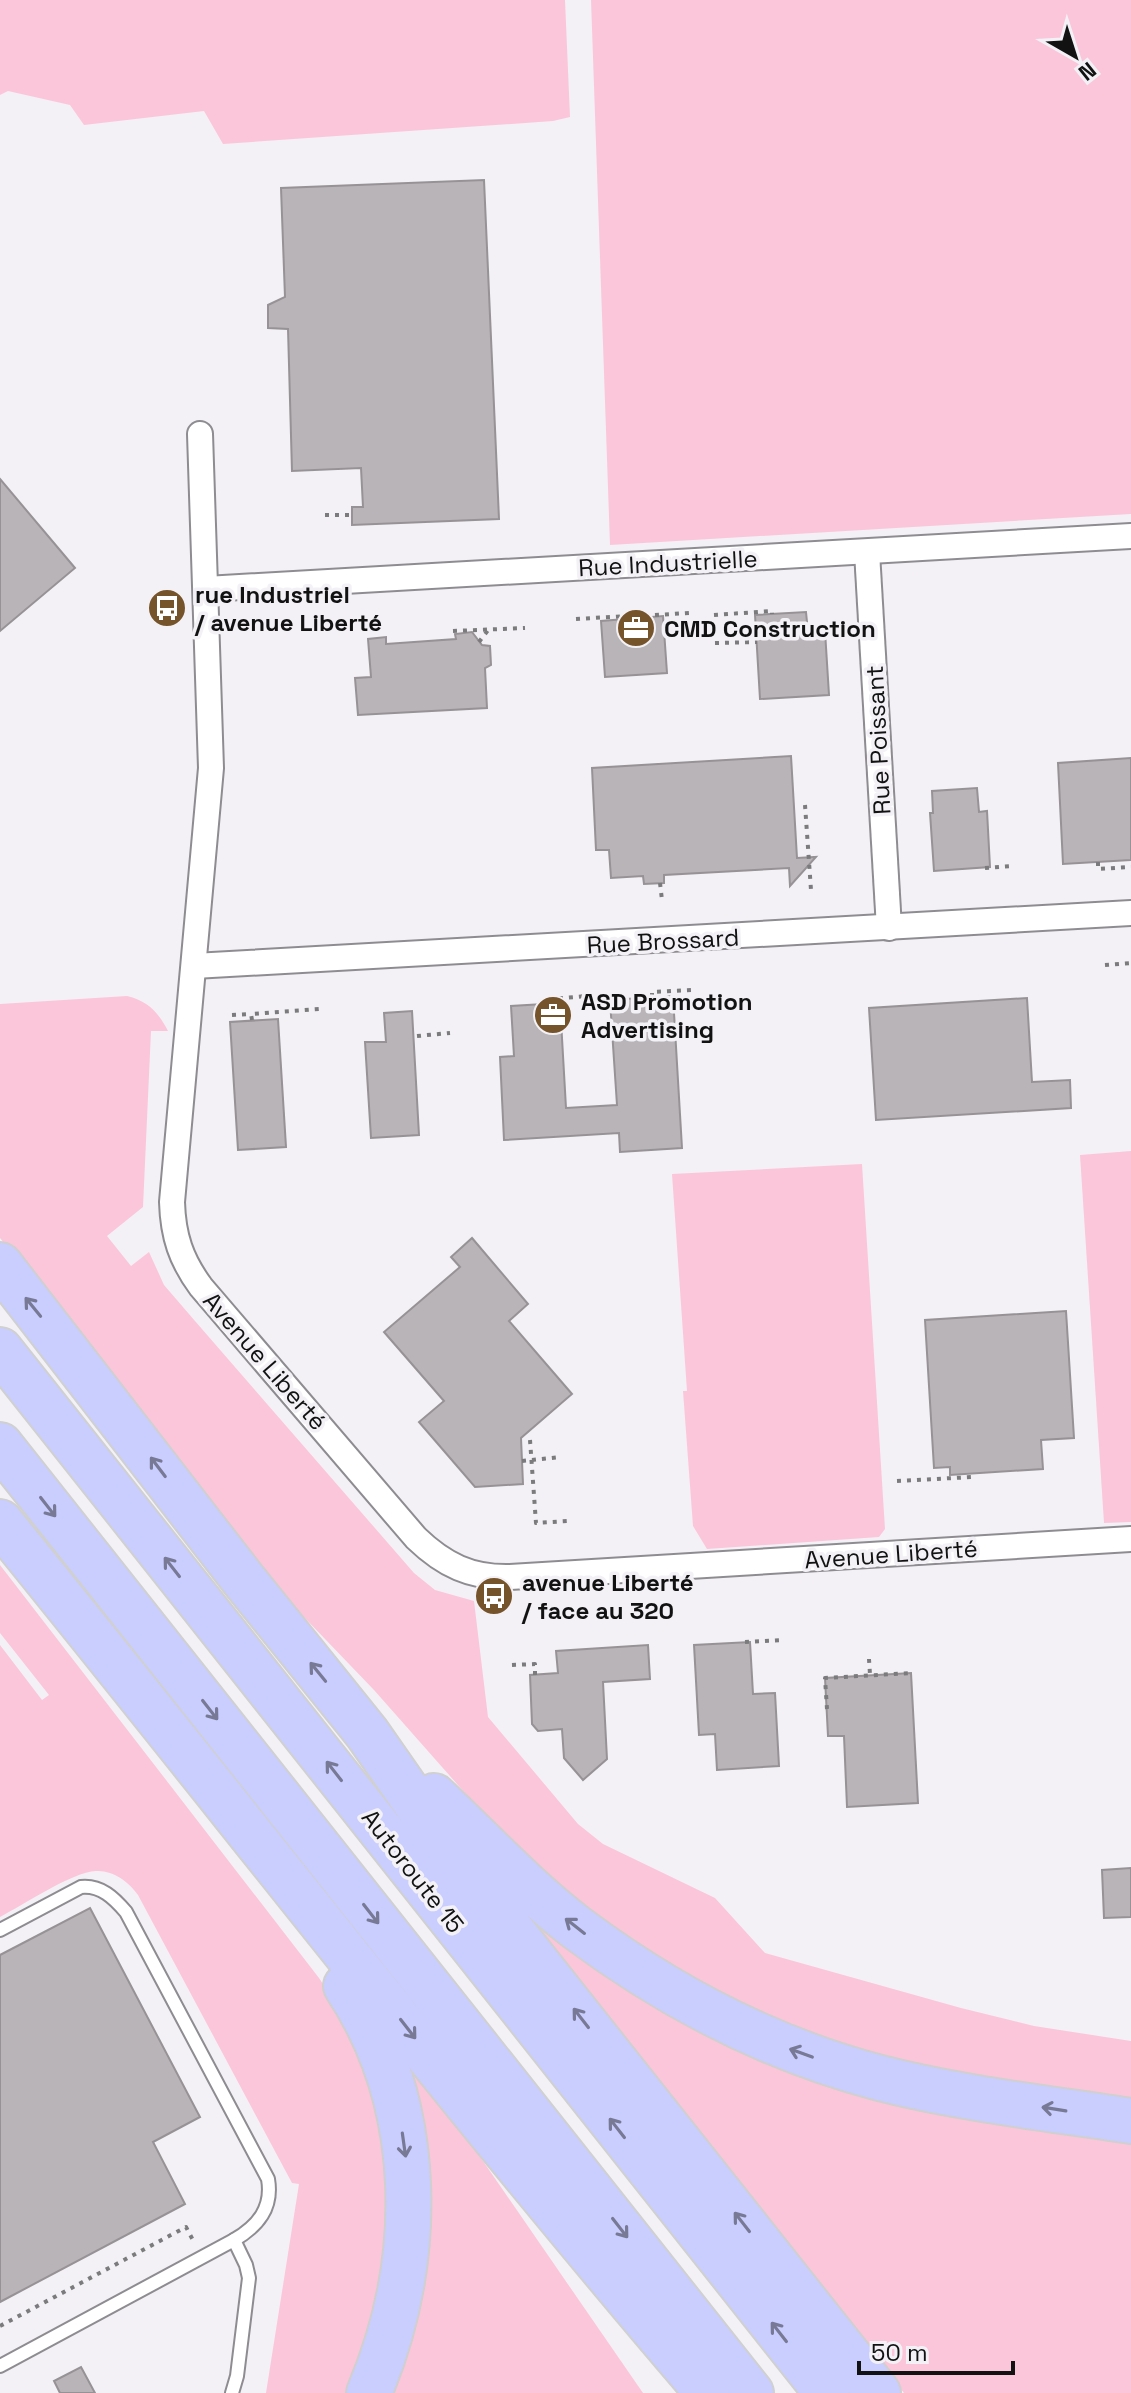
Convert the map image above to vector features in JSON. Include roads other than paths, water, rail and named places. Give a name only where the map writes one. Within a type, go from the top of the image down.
[{"type":"highway","points":[[0,1265],[243,1579],[367,1733],[488,1901],[878,2393]]},
{"type":"highway","name":"Autoroute 15","points":[[0,1350],[827,2393]]},
{"type":"highway","points":[[0,1445],[751,2393]]},
{"type":"highway","points":[[0,1522],[515,2165],[708,2393]]},
{"type":"highway","points":[[78,1619],[334,1968],[360,2008],[382,2054],[402,2128],[407,2167],[408,2233],[400,2298],[389,2341],[369,2393]]},
{"type":"highway","points":[[367,1733],[574,1925],[635,1969],[714,2015],[788,2048],[878,2077],[957,2094],[1131,2121]]},
{"type":"highway","points":[[515,2165],[668,2393]]},
{"type":"street","name":"Avenue Liberté","points":[[200,434],[211,768],[172,1202],[174,1234],[183,1259],[201,1287],[416,1538],[454,1568],[480,1575],[510,1577],[1131,1539]]},
{"type":"street","name":"Rue Industrielle","points":[[206,589],[1131,536]]},
{"type":"street","name":"Rue Poissant","points":[[867,552],[889,928]]},
{"type":"street","name":"Rue Brossard","points":[[194,966],[1131,913]]},
{"type":"lane","points":[[0,1930],[81,1887],[89,1886],[109,1894],[126,1912],[268,2179],[268,2199],[261,2219],[254,2227],[0,2366]]},
{"type":"lane","points":[[232,2393],[237,2376],[249,2278],[249,2271],[234,2240]]},
{"type":"place","name":"rue Industriel / avenue Liberté","points":[[167,608]]},
{"type":"place","name":"CMD Construction","points":[[636,628]]},
{"type":"place","name":"ASD Promotion Advertising","points":[[553,1015]]},
{"type":"place","name":"avenue Liberté / face au 320","points":[[494,1596]]}]
